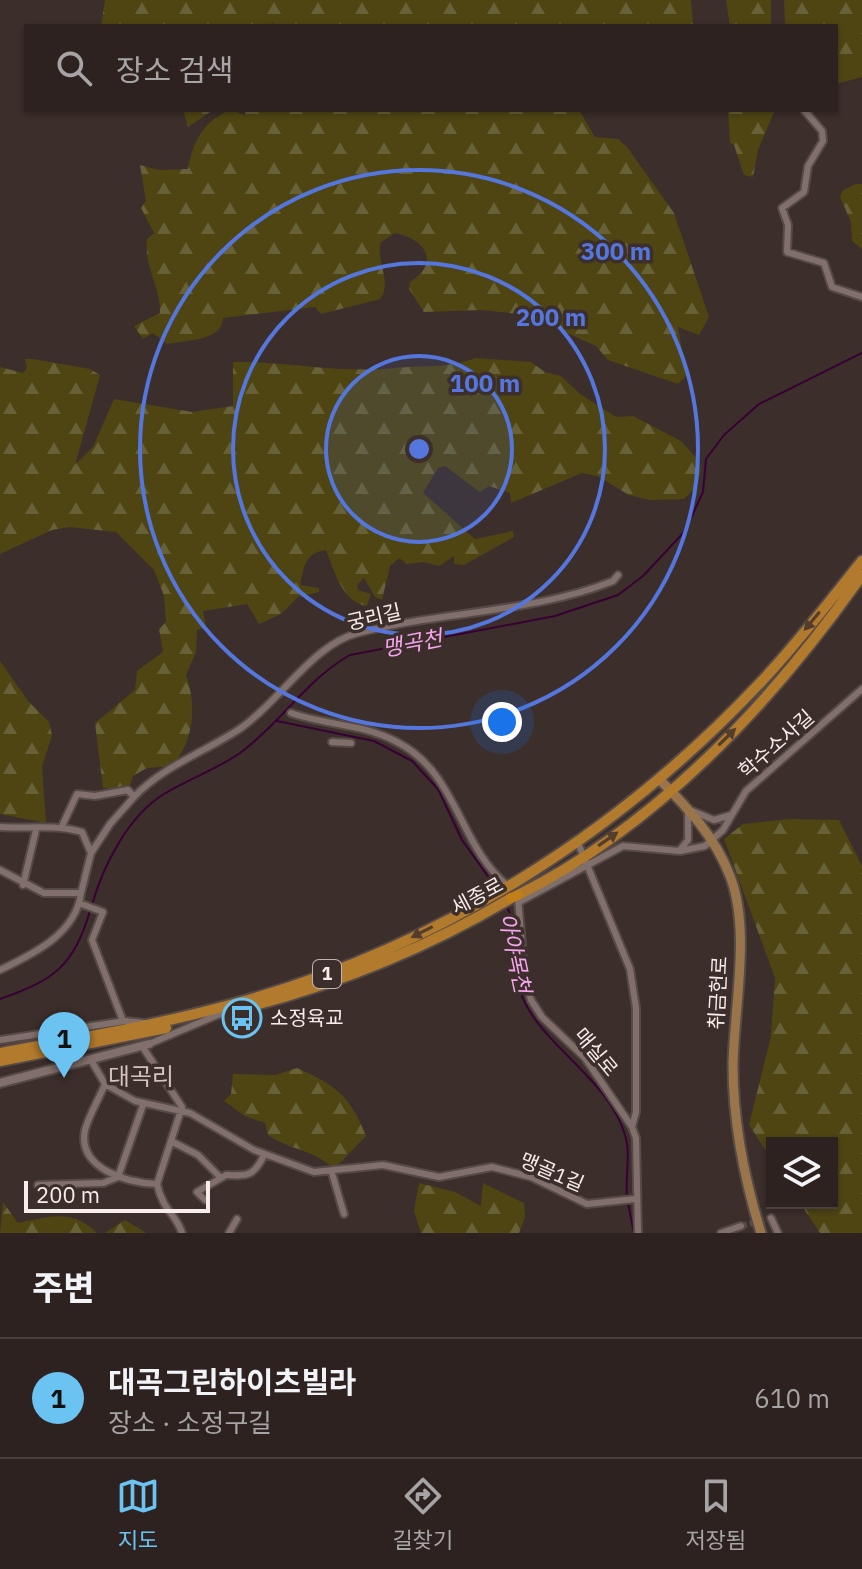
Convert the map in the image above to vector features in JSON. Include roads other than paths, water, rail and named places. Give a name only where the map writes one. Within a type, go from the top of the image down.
[{"type":"main road","name":"세종로","points":[[513,895],[659,779],[761,682],[862,561]]},
{"type":"main road","name":"세종로","points":[[0,1053],[152,1024],[238,1003],[329,973],[513,895],[587,859],[670,790],[756,707],[804,653],[862,575]]},
{"type":"main road","name":"취금헌로","points":[[659,779],[713,840],[731,877],[739,918],[733,1055],[735,1111],[740,1150],[761,1233]]},
{"type":"main road","name":"세종로","points":[[0,1061],[220,1014],[298,994],[417,947],[496,901]]},
{"type":"street","points":[[806,112],[822,131],[823,141],[808,166],[804,192],[782,208],[788,220],[787,252],[820,261],[827,266],[832,287],[862,297]]},
{"type":"street","name":"궁리길","points":[[0,970],[51,942],[79,903],[91,853],[110,824],[134,797],[156,779],[242,727],[302,671],[348,637],[570,597],[613,581],[618,575]]},
{"type":"street","name":"학수소사길","points":[[713,840],[746,791],[862,689]]},
{"type":"street","name":"세종로","points":[[291,713],[349,725],[396,741],[433,769],[446,785],[475,846],[513,895]]},
{"type":"street","points":[[332,742],[348,742],[349,725]]},
{"type":"street","points":[[62,826],[77,794],[95,796],[128,790],[134,797]]},
{"type":"street","points":[[680,851],[690,829],[688,809],[714,820],[731,815]]},
{"type":"street","points":[[0,827],[36,830],[62,826],[82,832],[91,853]]},
{"type":"street","points":[[23,885],[36,830]]},
{"type":"street","points":[[587,859],[623,846],[697,850],[713,840]]},
{"type":"street","points":[[578,843],[630,969],[634,993],[636,1112],[632,1127]]},
{"type":"street","points":[[0,870],[23,885],[44,893],[81,893]]},
{"type":"street","points":[[0,883],[8,876]]},
{"type":"street","name":"매실로","points":[[513,895],[525,980],[531,1000],[542,1017],[585,1058],[632,1127],[636,1138],[638,1232]]},
{"type":"street","points":[[79,903],[103,912],[92,940],[123,1021]]},
{"type":"street","points":[[0,1083],[146,1045],[220,1014]]},
{"type":"street","points":[[0,1040],[123,1021],[152,1024]]},
{"type":"street","points":[[146,1045],[181,1103],[157,1184],[163,1208],[182,1233]]},
{"type":"street","points":[[91,1060],[105,1084],[86,1128],[84,1142],[103,1171],[157,1184]]},
{"type":"street","name":"맹골1길","points":[[105,1084],[143,1105],[181,1111],[264,1155],[314,1172],[332,1173],[383,1165],[439,1177],[492,1167],[531,1177],[587,1204],[635,1199]]},
{"type":"street","points":[[38,1185],[103,1183],[118,1177],[143,1105]]},
{"type":"street","points":[[171,1141],[198,1155],[221,1178]]},
{"type":"street","points":[[205,1200],[197,1192],[226,1175],[240,1178],[247,1175],[264,1155]]},
{"type":"street","points":[[332,1173],[344,1214]]},
{"type":"street","points":[[771,1218],[778,1233]]},
{"type":"street","points":[[229,1233],[237,1219]]},
{"type":"street","points":[[721,1233],[741,1226]]},
{"type":"waterway","name":"맹곡천","points":[[92,905],[119,843],[151,803],[240,753],[320,677],[350,655],[555,616],[618,595],[643,576],[685,531],[703,492],[706,459],[724,435],[759,404],[862,353]]},
{"type":"waterway","name":"아야목천","points":[[277,721],[374,741],[412,761],[438,789],[462,840],[497,889]]},
{"type":"waterway","name":"아야목천","points":[[506,905],[513,927],[519,985],[531,1014],[590,1079],[617,1115],[627,1142],[627,1197]]},
{"type":"waterway","name":"맹곡천","points":[[0,999],[48,978],[59,969],[76,946],[90,911]]},
{"type":"waterway","name":"아야목천","points":[[628,1203],[634,1233]]},
{"type":"tunnel","points":[[741,1226],[771,1218]]},
{"type":"place","name":"소정육교","points":[[242,1018]]},
{"type":"place","name":"대곡그린하이츠빌라","points":[[64,1078]]},
{"type":"district","name":"대곡리","points":[[141,1077]]}]
